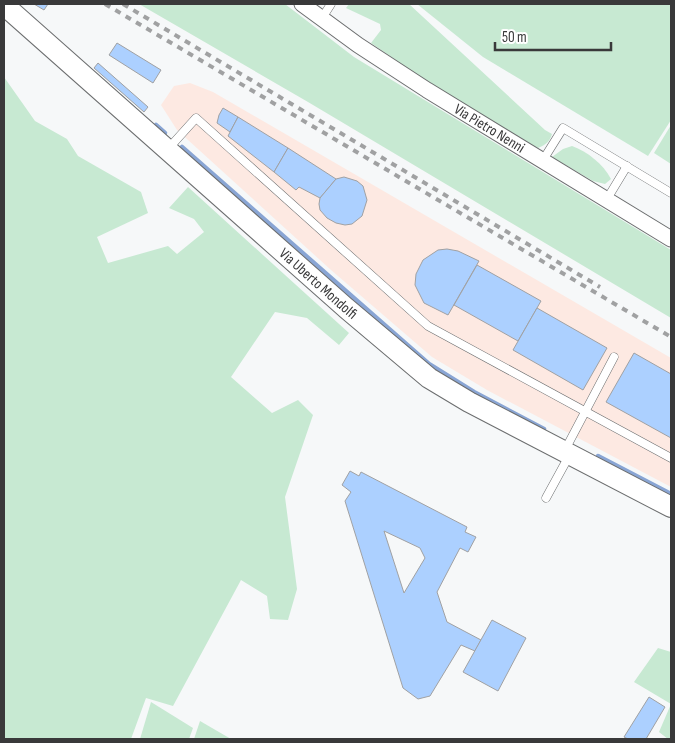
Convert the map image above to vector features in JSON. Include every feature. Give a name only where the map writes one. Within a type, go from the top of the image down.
[{"type":"main road","name":"Via Uberto Mondolfi","points":[[4,6],[346,308],[429,378],[457,396],[671,507]]},
{"type":"street","name":"Via Pietro Nenni","points":[[311,9],[358,45],[411,80],[671,239]]},
{"type":"lane","points":[[311,9],[331,4]]},
{"type":"lane","points":[[168,150],[196,118],[428,326],[671,458]]},
{"type":"lane","points":[[543,160],[563,128],[671,193]]},
{"type":"lane","points":[[607,200],[627,166]]},
{"type":"lane","points":[[546,498],[585,411],[614,357]]},
{"type":"shaded area","points":[[190,83],[213,92],[671,358],[671,487],[487,390],[432,357],[331,270],[177,130],[161,105],[174,86]]},
{"type":"green space","points":[[139,4],[285,4],[354,57],[671,250],[671,318],[308,102]]},
{"type":"green space","points":[[349,4],[409,4],[545,130],[552,134],[549,141],[538,148],[533,146],[419,76],[371,43],[381,30],[380,24],[346,8]]},
{"type":"green space","points":[[417,4],[671,4],[671,120],[648,156],[483,57]]},
{"type":"green space","points":[[4,77],[35,121],[67,139],[78,156],[141,192],[148,213],[97,237],[108,263],[168,246],[177,254],[204,232],[194,219],[169,208],[188,187],[349,333],[339,345],[307,318],[275,312],[231,377],[272,413],[298,400],[313,415],[285,497],[297,589],[288,620],[270,619],[267,596],[241,580],[173,706],[146,698],[131,739],[4,739]]},
{"type":"green space","points":[[671,125],[671,164],[654,153]]},
{"type":"green space","points":[[572,146],[594,159],[604,168],[611,179],[605,184],[593,181],[552,157],[563,149]]},
{"type":"green space","points":[[658,648],[671,652],[671,704],[634,682]]},
{"type":"green space","points":[[151,702],[193,728],[189,739],[140,739]]},
{"type":"green space","points":[[671,704],[671,739],[668,739],[659,732]]},
{"type":"green space","points":[[200,721],[231,739],[194,739]]},
{"type":"building","points":[[34,4],[48,4],[44,10]]},
{"type":"building","points":[[117,43],[161,70],[153,83],[109,55]]},
{"type":"building","points":[[98,63],[148,107],[144,112],[94,68]]},
{"type":"building","points":[[223,108],[238,117],[230,132],[217,123]]},
{"type":"building","points":[[238,117],[288,148],[274,172],[228,136]]},
{"type":"building","points":[[288,148],[336,179],[320,198],[299,187],[296,190],[274,172]]},
{"type":"building","points":[[344,177],[357,181],[363,186],[367,200],[362,216],[352,224],[345,225],[327,218],[320,210],[319,204],[320,198],[336,179]]},
{"type":"building","points":[[438,250],[458,251],[479,261],[448,315],[424,303],[415,285],[416,274],[423,260]]},
{"type":"building","points":[[477,265],[541,301],[518,341],[454,305]]},
{"type":"building","points":[[537,308],[607,348],[583,390],[513,350]]},
{"type":"building","points":[[634,353],[671,374],[671,438],[606,402]]},
{"type":"building","points":[[350,471],[359,476],[361,472],[467,527],[465,532],[476,537],[468,552],[460,548],[437,592],[447,622],[481,640],[475,651],[461,645],[430,696],[418,699],[403,688],[345,501],[351,492],[342,485]],"holes":[[[384,531],[420,548],[425,558],[404,593]]]},
{"type":"building","points":[[492,620],[526,638],[498,691],[463,672]]},
{"type":"building","points":[[649,697],[665,707],[646,739],[628,739],[624,737]]},
{"type":"waterway","points":[[156,125],[165,133]]},
{"type":"waterway","points":[[182,147],[429,364],[474,392],[544,429]]},
{"type":"waterway","points":[[598,456],[671,494]]},
{"type":"railway","points":[[105,4],[671,337]]},
{"type":"railway","points":[[123,4],[600,287]]}]
